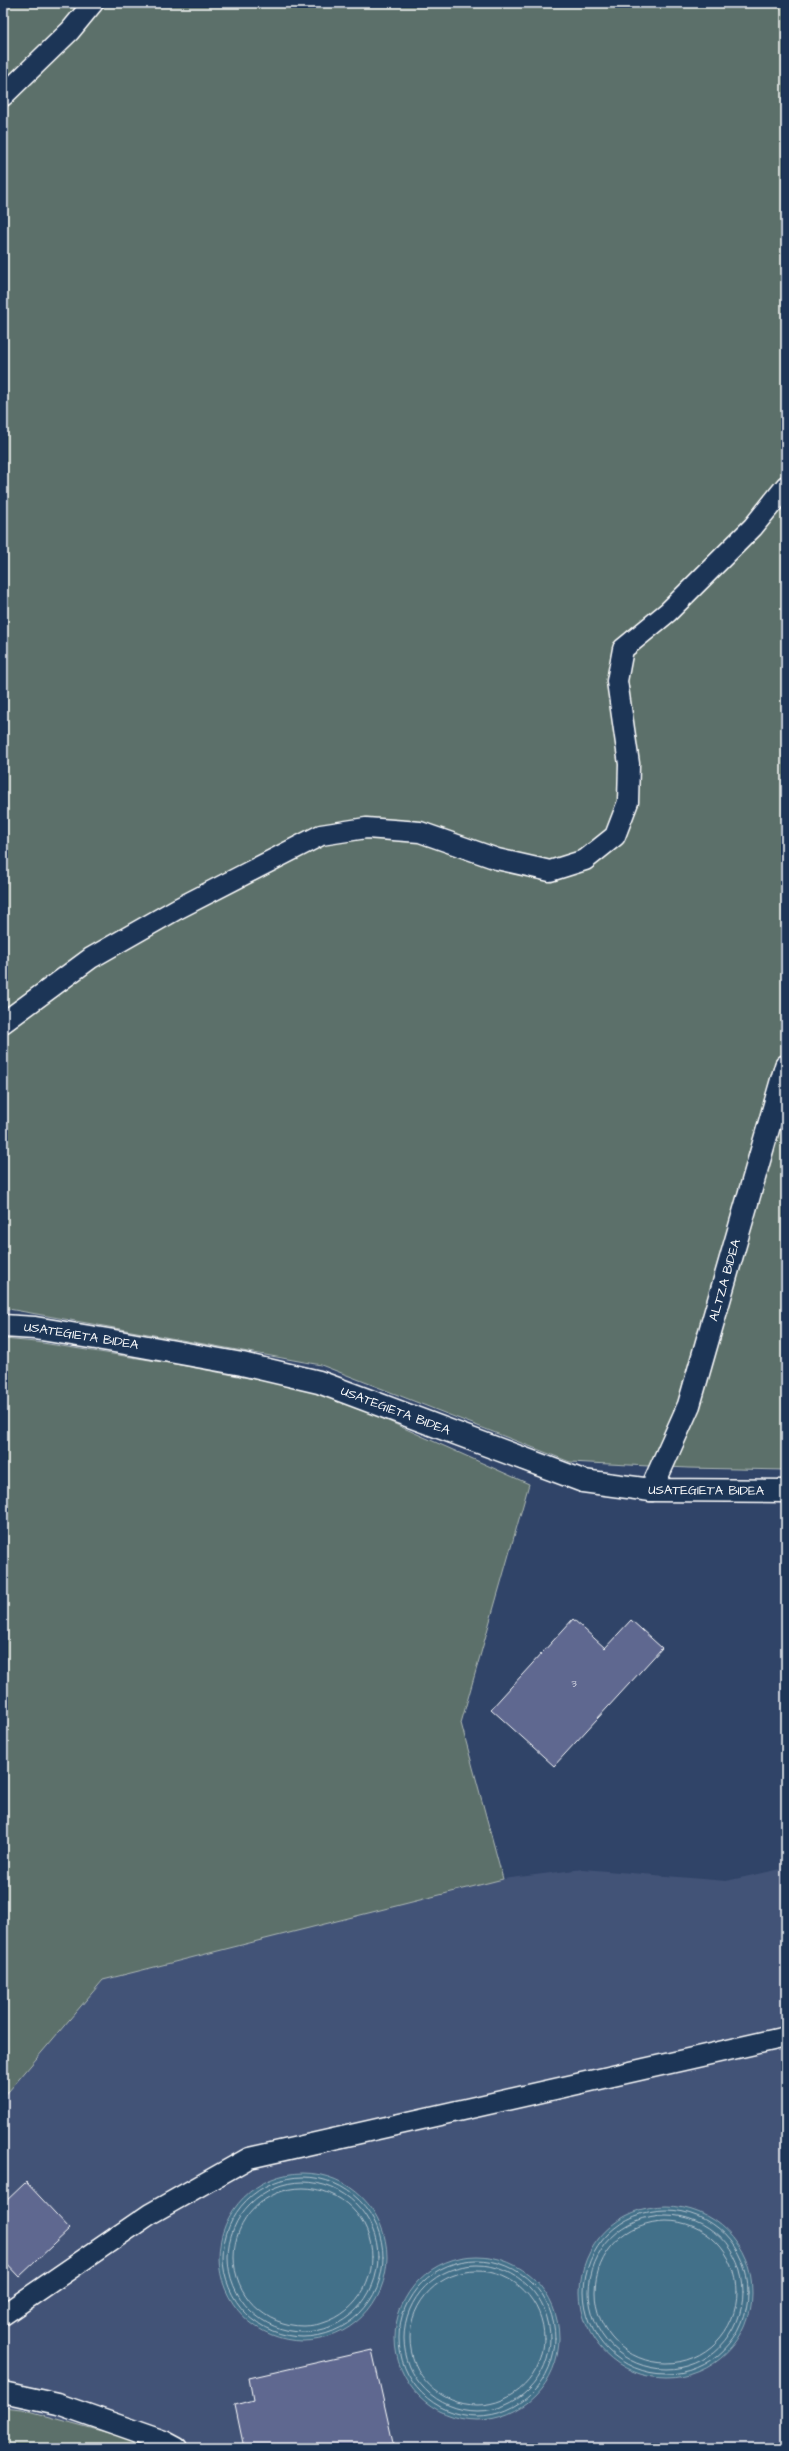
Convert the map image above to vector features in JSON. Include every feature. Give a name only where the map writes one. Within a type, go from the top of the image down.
[{"type":"street","name":"ALTZA BIDEA","points":[[651,1490],[689,1405],[786,1066]]},
{"type":"street","name":"USATEGIETA BIDEA","points":[[3,1326],[36,1328],[114,1341],[242,1364],[319,1382],[583,1481],[651,1490],[786,1491]]},
{"type":"lane","points":[[3,96],[70,31],[93,3]]},
{"type":"lane","points":[[3,1023],[91,958],[177,909],[321,835],[366,828],[420,832],[497,859],[550,871],[586,860],[615,836],[628,802],[629,764],[617,681],[623,649],[668,612],[753,526],[786,486]]},
{"type":"lane","points":[[3,2315],[150,2214],[248,2158],[786,2037]]},
{"type":"lane","points":[[3,2392],[58,2404],[164,2441],[177,2448]]},
{"type":"shaded area","points":[[786,1868],[786,2448],[155,2448],[149,2444],[22,2409],[3,2407],[3,2098],[103,1980],[503,1879],[583,1869],[726,1881]]},
{"type":"green space","points":[[3,3],[786,3],[786,1470],[688,1468],[570,1462],[321,1365],[3,1308]]},
{"type":"green space","points":[[3,1339],[36,1342],[175,1364],[301,1388],[359,1408],[529,1484],[461,1723],[503,1879],[103,1980],[3,2098]]},
{"type":"green space","points":[[3,2407],[21,2409],[149,2444],[155,2448],[3,2448]]},
{"type":"water","points":[[295,2173],[311,2173],[328,2176],[335,2179],[350,2187],[363,2197],[373,2210],[384,2232],[387,2257],[384,2282],[373,2304],[363,2317],[350,2327],[328,2338],[311,2341],[295,2341],[278,2338],[263,2331],[249,2322],[238,2311],[222,2282],[219,2265],[219,2249],[222,2232],[229,2217],[238,2203],[249,2192],[278,2176]]},
{"type":"water","points":[[674,2206],[683,2207],[707,2216],[721,2225],[733,2237],[746,2259],[751,2275],[751,2309],[746,2325],[733,2347],[721,2359],[699,2372],[683,2377],[658,2378],[649,2377],[625,2368],[611,2359],[599,2347],[586,2325],[581,2309],[580,2284],[581,2275],[590,2251],[599,2237],[611,2225],[633,2212],[649,2207]]},
{"type":"water","points":[[469,2256],[485,2256],[508,2262],[523,2270],[535,2280],[545,2292],[553,2307],[559,2330],[559,2346],[553,2369],[545,2384],[535,2396],[523,2406],[508,2414],[485,2420],[469,2420],[446,2414],[431,2406],[419,2396],[409,2384],[399,2362],[395,2346],[395,2330],[401,2307],[409,2292],[419,2280],[431,2270],[453,2260]]},
{"type":"building","points":[[573,1619],[605,1648],[631,1620],[662,1648],[554,1766],[491,1709]]},
{"type":"building","points":[[26,2182],[70,2229],[19,2277],[3,2260],[3,2204]]},
{"type":"building","points":[[372,2350],[393,2443],[375,2448],[265,2448],[265,2446],[244,2448],[235,2405],[253,2400],[249,2378]]}]
